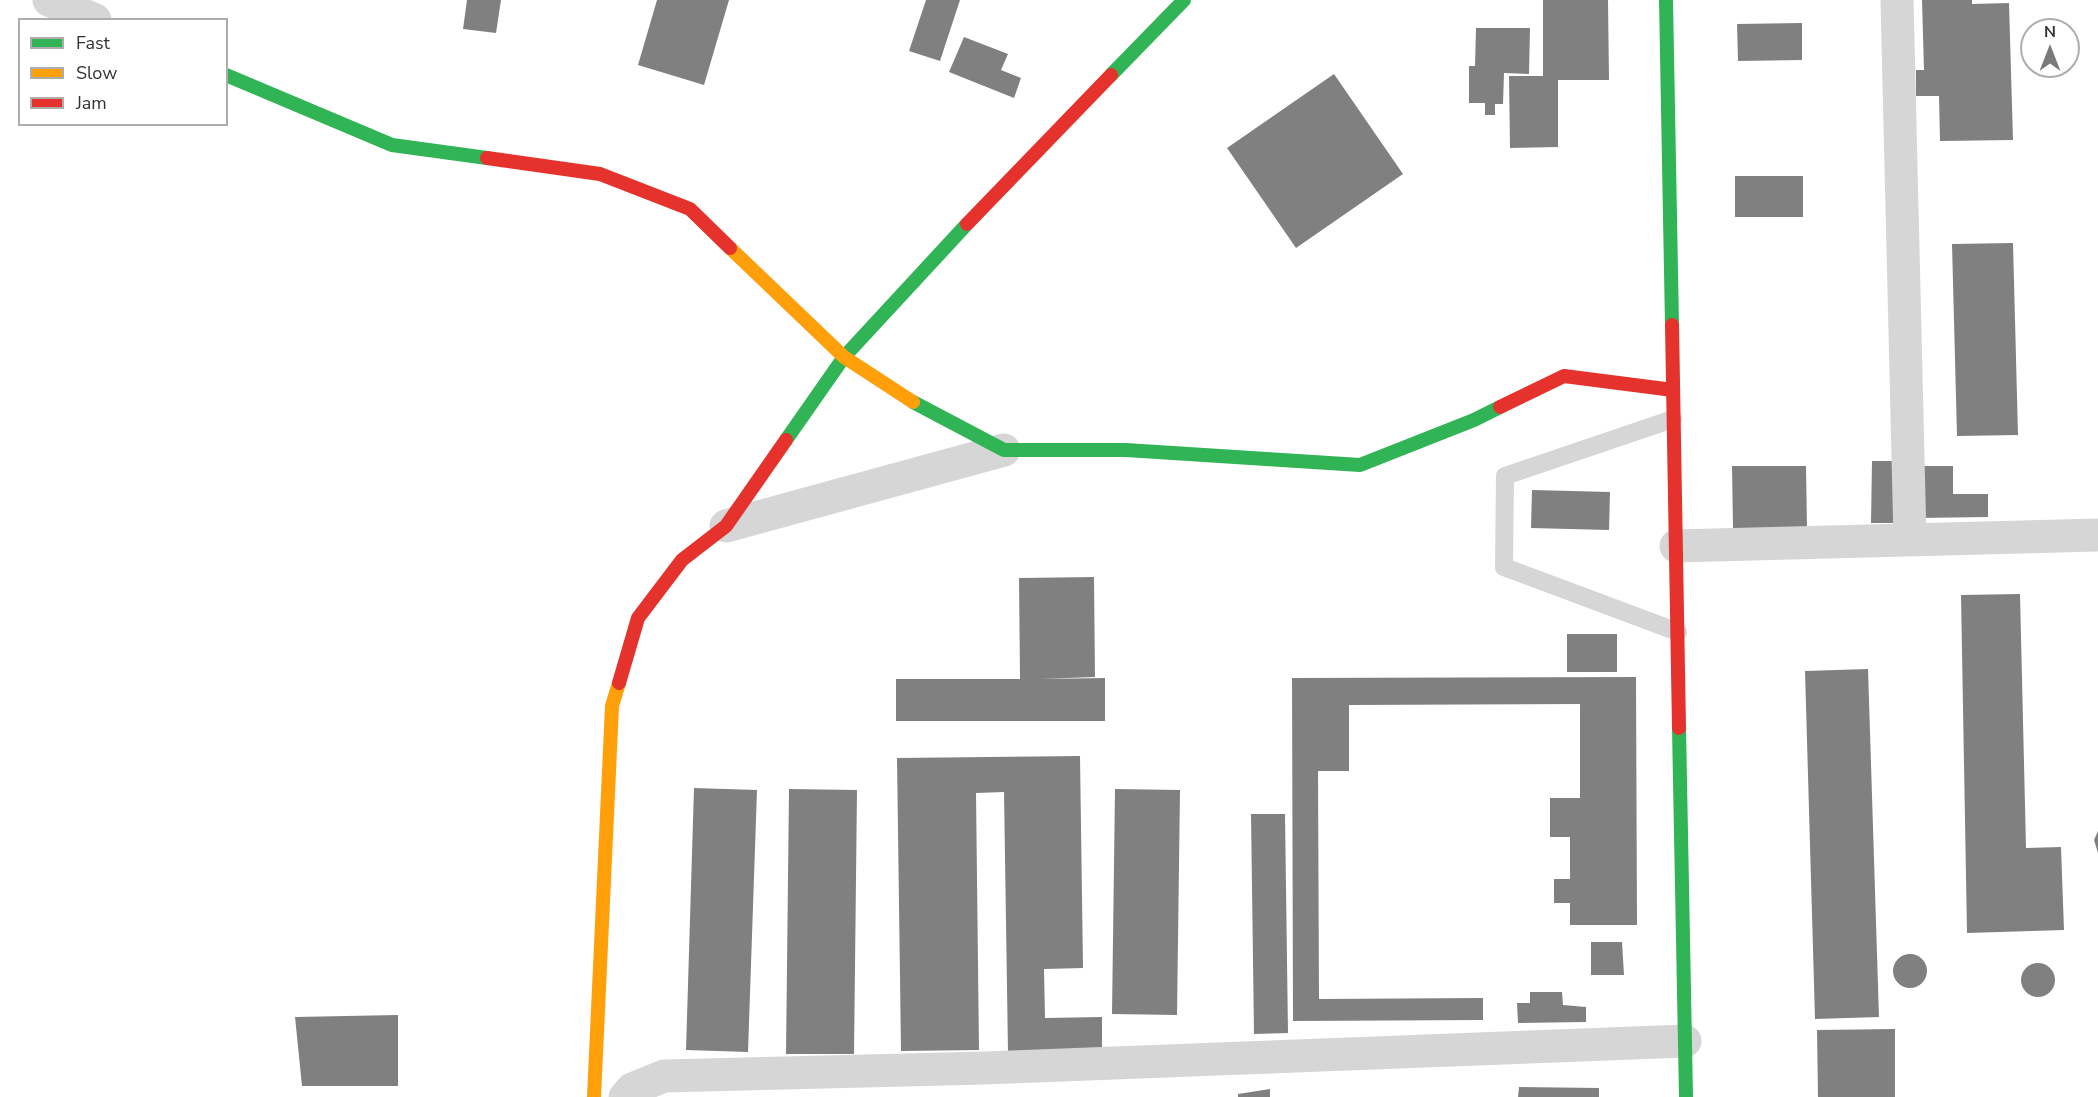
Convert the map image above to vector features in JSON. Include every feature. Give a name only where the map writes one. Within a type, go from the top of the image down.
[{"type":"street","points":[[49,0],[90,18]]},
{"type":"street","points":[[594,1097],[612,706],[638,618],[682,560],[726,526],[844,357],[972,218],[1184,0]]},
{"type":"street","points":[[1666,0],[1686,1097]]},
{"type":"street","points":[[1897,0],[1910,540]]},
{"type":"street","points":[[228,76],[392,145],[600,174],[690,209],[844,357],[904,397],[1004,450]]},
{"type":"street","points":[[726,526],[1004,450],[1126,450],[1360,465],[1474,420],[1564,376],[1673,390]]},
{"type":"street","points":[[1676,546],[2098,535]]},
{"type":"street","points":[[625,1097],[632,1089],[664,1076],[985,1068],[1685,1041]]},
{"type":"lane","points":[[1674,419],[1505,476],[1504,567],[1678,632]]},
{"type":"building","points":[[467,0],[501,0],[496,33],[463,29]]},
{"type":"building","points":[[657,0],[729,0],[704,85],[638,65]]},
{"type":"building","points":[[926,0],[960,0],[940,61],[909,51]]},
{"type":"building","points":[[1543,0],[1608,0],[1609,80],[1558,80],[1558,147],[1510,148],[1509,76],[1543,76]]},
{"type":"building","points":[[1922,0],[1972,0],[1972,4],[2009,3],[2013,140],[1940,141],[1939,96],[1916,96],[1916,70],[1924,70]]},
{"type":"building","points":[[1802,23],[1802,60],[1738,61],[1737,24]]},
{"type":"building","points":[[1476,28],[1530,28],[1529,74],[1504,73],[1503,104],[1495,104],[1495,115],[1485,115],[1485,103],[1469,103],[1469,66],[1475,66]]},
{"type":"building","points":[[964,37],[1008,54],[1001,70],[1021,78],[1014,98],[949,72]]},
{"type":"building","points":[[1334,74],[1403,174],[1296,248],[1227,148]]},
{"type":"building","points":[[1735,176],[1803,176],[1803,217],[1735,217]]},
{"type":"building","points":[[2013,243],[2018,435],[1957,436],[1952,244]]},
{"type":"building","points":[[1872,461],[1899,461],[1898,523],[1871,523]]},
{"type":"building","points":[[1732,466],[1806,466],[1807,528],[1733,529]]},
{"type":"building","points":[[1917,466],[1953,466],[1953,494],[1988,494],[1988,517],[1917,518]]},
{"type":"building","points":[[1532,490],[1610,492],[1609,530],[1531,528]]},
{"type":"building","points":[[1094,577],[1095,677],[1040,679],[1105,678],[1105,721],[896,721],[896,679],[1020,679],[1019,578]]},
{"type":"building","points":[[2020,594],[2026,848],[2061,847],[2064,930],[1967,933],[1961,595]]},
{"type":"building","points":[[1567,634],[1617,634],[1617,672],[1567,672]]},
{"type":"building","points":[[1868,669],[1879,1017],[1815,1019],[1805,671]]},
{"type":"building","points":[[1636,677],[1637,925],[1570,925],[1570,903],[1554,903],[1554,879],[1570,879],[1570,837],[1550,837],[1550,798],[1580,798],[1580,704],[1349,705],[1349,771],[1318,771],[1319,999],[1483,998],[1483,1020],[1293,1021],[1292,678]]},
{"type":"building","points":[[1080,756],[1083,968],[1044,969],[1045,1018],[1102,1017],[1102,1052],[1008,1053],[1004,792],[976,793],[979,1050],[901,1051],[897,758]]},
{"type":"building","points":[[694,788],[757,790],[748,1052],[686,1050]]},
{"type":"building","points":[[789,789],[857,790],[854,1054],[786,1054]]},
{"type":"building","points":[[1115,789],[1180,790],[1177,1015],[1112,1014]]},
{"type":"building","points":[[1251,814],[1285,814],[1288,1033],[1254,1034]]},
{"type":"building","points":[[2098,831],[2098,853],[2094,840]]},
{"type":"building","points":[[1591,942],[1622,942],[1624,975],[1591,975]]},
{"type":"building","points":[[1910,954],[1922,959],[1927,971],[1922,983],[1910,988],[1898,983],[1893,971],[1898,959]]},
{"type":"building","points":[[2038,963],[2050,968],[2055,980],[2050,992],[2038,997],[2026,992],[2021,980],[2026,968]]},
{"type":"building","points":[[1530,992],[1562,992],[1563,1005],[1586,1007],[1586,1022],[1518,1023],[1517,1003],[1530,1003]]},
{"type":"building","points":[[398,1015],[398,1086],[302,1086],[295,1017]]},
{"type":"building","points":[[1895,1029],[1895,1097],[1818,1097],[1817,1030]]},
{"type":"building","points":[[1519,1087],[1599,1088],[1599,1097],[1518,1097]]},
{"type":"building","points":[[1270,1089],[1270,1097],[1238,1097],[1238,1094]]},
{"type":"traffic: fast","points":[[1111,75],[1184,0]]},
{"type":"traffic: fast","points":[[1666,0],[1672,325]]},
{"type":"traffic: fast","points":[[228,76],[392,145],[487,158]]},
{"type":"traffic: fast","points":[[786,440],[844,357],[967,224]]},
{"type":"traffic: fast","points":[[913,402],[1004,450],[1126,450],[1360,465],[1474,420],[1500,407]]},
{"type":"traffic: fast","points":[[1679,728],[1686,1097]]},
{"type":"traffic: slow","points":[[730,248],[844,357],[913,402]]},
{"type":"traffic: slow","points":[[594,1097],[612,706],[619,683]]},
{"type":"traffic: jam","points":[[967,224],[1111,75]]},
{"type":"traffic: jam","points":[[487,158],[600,174],[690,209],[730,248]]},
{"type":"traffic: jam","points":[[1672,325],[1679,728]]},
{"type":"traffic: jam","points":[[1500,407],[1564,376],[1673,390]]},
{"type":"traffic: jam","points":[[619,683],[638,618],[682,560],[726,526],[786,440]]}]
